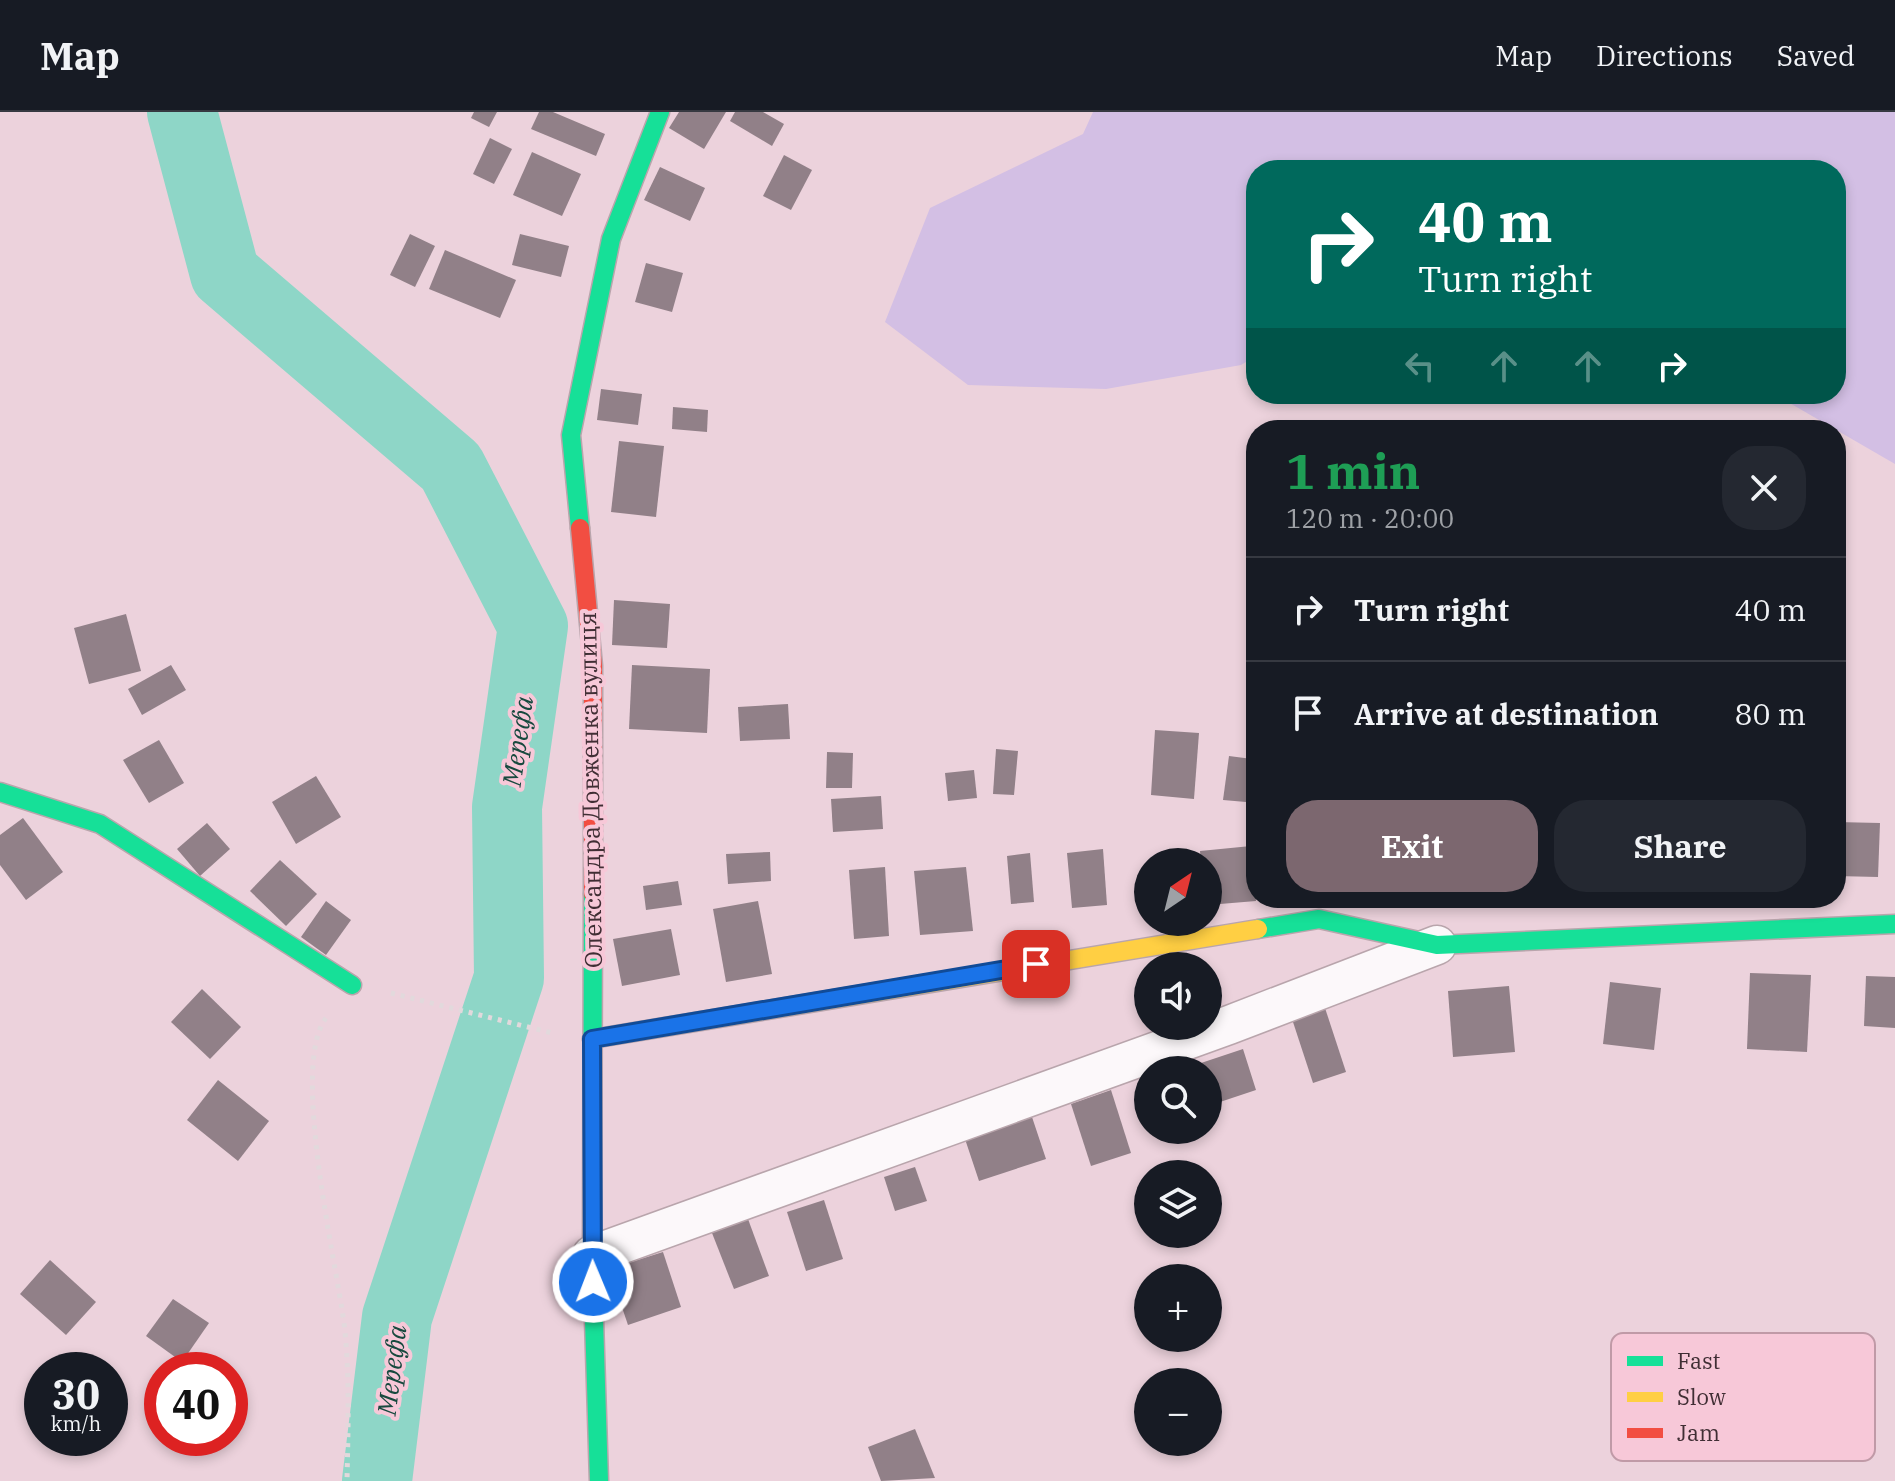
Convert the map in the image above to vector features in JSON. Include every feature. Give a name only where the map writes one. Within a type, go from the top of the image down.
[{"type":"street","name":"Олександра Довженка вулиця","points":[[599,1481],[592,1255],[593,666],[571,435],[611,239],[660,112]]},
{"type":"street","points":[[0,792],[100,824],[352,985]]},
{"type":"street","points":[[592,1039],[1319,919],[1437,945],[1895,924]]},
{"type":"street","points":[[592,1255],[1229,1025],[1437,945]]},
{"type":"path","points":[[347,1481],[349,1405],[344,1323],[319,1185],[313,1086],[318,1028],[352,985]]},
{"type":"path","points":[[404,996],[548,1032]]},
{"type":"shaded area","points":[[1093,112],[1895,112],[1895,464],[1846,436],[1846,420],[1819,420],[1791,404],[1846,404],[1846,160],[1246,160],[1246,362],[1106,389],[968,385],[885,322],[930,208],[1083,134]]},
{"type":"building","points":[[474,112],[497,112],[489,127],[471,118]]},
{"type":"building","points":[[539,112],[553,112],[605,134],[596,156],[531,129]]},
{"type":"building","points":[[679,112],[726,112],[704,149],[669,128]]},
{"type":"building","points":[[735,112],[763,112],[784,124],[772,146],[730,121]]},
{"type":"building","points":[[490,138],[512,149],[494,184],[473,174]]},
{"type":"building","points":[[532,152],[581,174],[562,216],[513,195]]},
{"type":"building","points":[[784,155],[812,170],[791,210],[763,196]]},
{"type":"building","points":[[660,167],[705,188],[690,221],[644,200]]},
{"type":"building","points":[[410,234],[435,246],[415,287],[390,275]]},
{"type":"building","points":[[520,234],[569,246],[561,277],[512,265]]},
{"type":"building","points":[[445,250],[516,280],[500,318],[429,289]]},
{"type":"building","points":[[646,263],[683,273],[672,312],[635,302]]},
{"type":"building","points":[[601,389],[642,394],[638,425],[597,420]]},
{"type":"building","points":[[673,407],[708,410],[707,432],[672,429]]},
{"type":"building","points":[[619,441],[664,446],[656,517],[611,512]]},
{"type":"building","points":[[614,600],[670,604],[667,648],[612,645]]},
{"type":"building","points":[[126,614],[141,671],[89,684],[74,628]]},
{"type":"building","points":[[171,665],[186,690],[142,715],[128,689]]},
{"type":"building","points":[[632,665],[710,669],[707,733],[629,729]]},
{"type":"building","points":[[788,704],[790,739],[740,741],[738,707]]},
{"type":"building","points":[[1155,730],[1199,733],[1194,799],[1151,795]]},
{"type":"building","points":[[159,740],[184,783],[149,803],[123,760]]},
{"type":"building","points":[[996,749],[1018,751],[1014,795],[993,794]]},
{"type":"building","points":[[827,752],[853,753],[852,788],[826,788]]},
{"type":"building","points":[[1229,756],[1246,758],[1246,802],[1223,800]]},
{"type":"building","points":[[974,770],[977,798],[948,801],[945,773]]},
{"type":"building","points":[[316,776],[341,817],[296,844],[272,802]]},
{"type":"building","points":[[881,796],[883,829],[833,832],[831,799]]},
{"type":"building","points":[[23,818],[63,872],[26,900],[0,865],[0,835]]},
{"type":"building","points":[[1846,822],[1880,823],[1878,877],[1846,876]]},
{"type":"building","points":[[207,823],[230,849],[200,876],[177,849]]},
{"type":"building","points":[[1246,846],[1246,902],[1222,904],[1222,849]]},
{"type":"building","points":[[1103,849],[1107,905],[1072,908],[1067,853]]},
{"type":"building","points":[[770,852],[771,881],[728,884],[726,854]]},
{"type":"building","points":[[1030,853],[1034,902],[1011,904],[1007,856]]},
{"type":"building","points":[[280,860],[317,894],[286,926],[250,891]]},
{"type":"building","points":[[885,867],[889,936],[854,939],[849,870]]},
{"type":"building","points":[[966,867],[973,931],[920,935],[914,871]]},
{"type":"building","points":[[678,881],[682,905],[646,910],[643,886]]},
{"type":"building","points":[[326,901],[351,920],[326,955],[301,937]]},
{"type":"building","points":[[758,901],[772,974],[726,982],[713,909]]},
{"type":"building","points":[[671,929],[680,975],[622,986],[613,939]]},
{"type":"building","points":[[1750,973],[1811,975],[1807,1052],[1747,1049]]},
{"type":"building","points":[[1866,976],[1895,977],[1895,1028],[1864,1026]]},
{"type":"building","points":[[1610,982],[1661,988],[1654,1050],[1603,1044]]},
{"type":"building","points":[[1509,986],[1515,1052],[1453,1057],[1448,991]]},
{"type":"building","points":[[202,989],[241,1027],[210,1059],[171,1022]]},
{"type":"building","points":[[1325,1008],[1346,1072],[1313,1083],[1292,1019]]},
{"type":"building","points":[[1243,1049],[1256,1090],[1222,1101],[1222,1056]]},
{"type":"building","points":[[218,1080],[269,1121],[238,1161],[187,1120]]},
{"type":"building","points":[[1111,1090],[1131,1153],[1091,1166],[1071,1104]]},
{"type":"building","points":[[1032,1117],[1046,1159],[979,1181],[965,1139]]},
{"type":"building","points":[[915,1167],[927,1201],[895,1211],[884,1177]]},
{"type":"building","points":[[824,1200],[843,1259],[806,1271],[787,1212]]},
{"type":"building","points":[[748,1219],[769,1276],[734,1289],[712,1233]]},
{"type":"building","points":[[663,1252],[681,1307],[628,1325],[609,1269]]},
{"type":"building","points":[[50,1260],[96,1302],[66,1335],[20,1294]]},
{"type":"building","points":[[173,1299],[209,1323],[189,1352],[168,1352],[146,1336]]},
{"type":"building","points":[[915,1429],[935,1478],[881,1481],[868,1447]]},
{"type":"waterway","name":"Мерефа","points":[[182,112],[225,274],[451,467],[533,626],[507,807],[509,978],[397,1317],[377,1481]]},
{"type":"traffic: fast","points":[[580,528],[571,435],[611,239],[660,112]]},
{"type":"traffic: fast","points":[[0,792],[100,824],[352,985]]},
{"type":"traffic: fast","points":[[593,894],[592,1255],[599,1481]]},
{"type":"traffic: fast","points":[[1258,929],[1319,919],[1437,945],[1895,924]]},
{"type":"traffic: slow","points":[[592,1039],[1258,929]]},
{"type":"traffic: jam","points":[[580,528],[593,666],[593,894]]},
{"type":"route","points":[[593,1282],[592,1039],[1036,964]]}]
